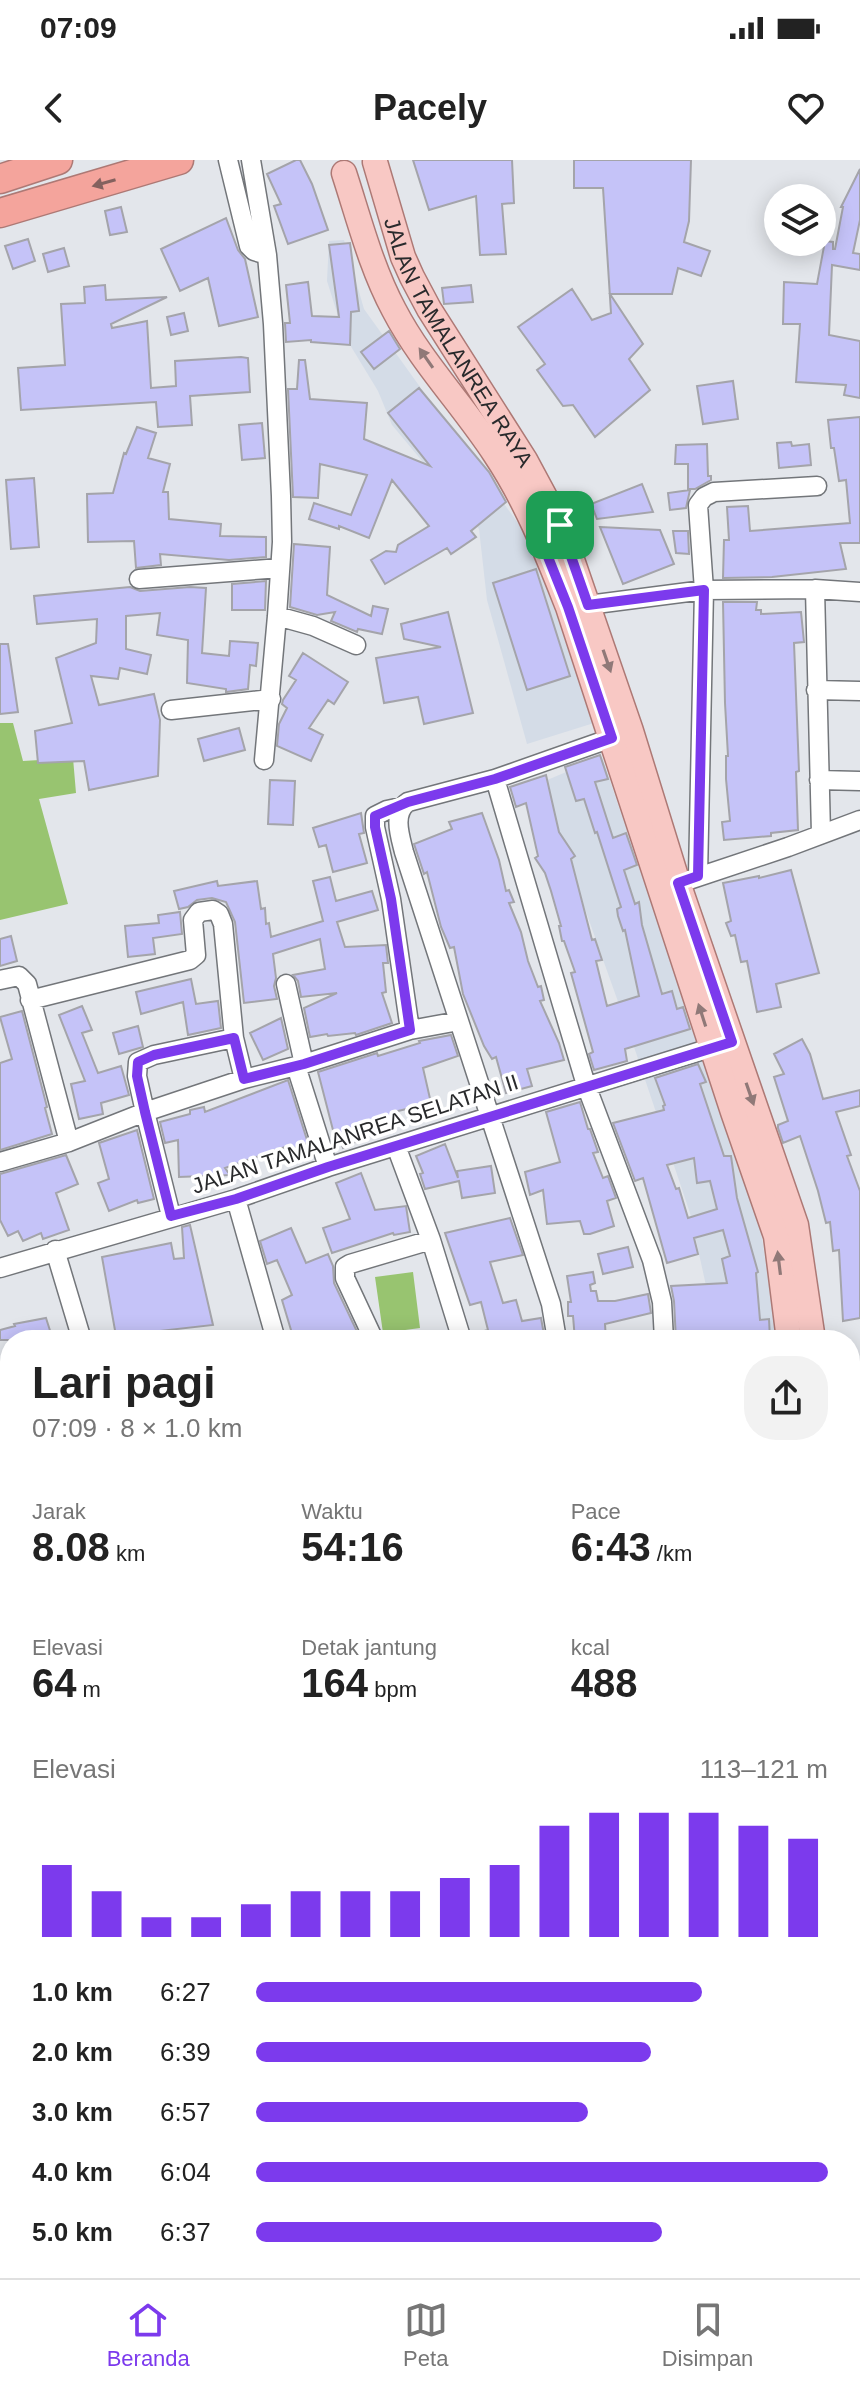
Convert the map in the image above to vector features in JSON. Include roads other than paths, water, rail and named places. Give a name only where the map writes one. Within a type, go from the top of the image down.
[{"type":"highway","points":[[0,179],[58,160]]},
{"type":"highway","points":[[0,213],[179,160]]},
{"type":"main road","name":"JALAN TAMALANREA RAYA","points":[[375,162],[403,257],[412,277],[525,460],[550,531],[568,607],[688,880],[722,1045],[796,1225],[812,1330]]},
{"type":"main road","name":"JALAN TAMALANREA RAYA","points":[[344,173],[375,268],[394,312],[550,531],[588,605],[622,734],[722,1045],[776,1236],[788,1330]]},
{"type":"street","points":[[228,160],[249,246],[267,255]]},
{"type":"street","points":[[251,160],[267,255],[280,480],[280,568],[264,760]]},
{"type":"street","points":[[817,486],[714,492],[702,498],[698,505],[704,590],[688,880],[860,820]]},
{"type":"street","points":[[139,579],[280,568]]},
{"type":"street","points":[[815,589],[821,834]]},
{"type":"street","points":[[588,605],[704,590],[815,589],[860,592]]},
{"type":"street","points":[[277,616],[322,629],[356,645]]},
{"type":"street","points":[[816,690],[860,691]]},
{"type":"street","points":[[171,710],[271,699]]},
{"type":"street","points":[[410,1030],[375,816],[408,802],[495,779],[622,734]]},
{"type":"street","points":[[495,779],[586,1085],[652,1260],[662,1302],[663,1330]]},
{"type":"street","points":[[819,780],[860,781]]},
{"type":"street","points":[[401,807],[398,814],[401,841],[551,1304],[555,1330]]},
{"type":"street","points":[[30,1000],[187,962],[196,955],[193,920],[199,912],[213,910],[219,914],[223,924],[234,1038],[244,1079]]},
{"type":"street","points":[[0,980],[16,976],[22,977],[27,984],[69,1142]]},
{"type":"street","points":[[286,984],[300,1065],[328,1167]]},
{"type":"street","points":[[0,1162],[69,1142],[145,1112],[244,1079],[300,1065],[410,1030],[459,1021]]},
{"type":"street","points":[[171,1216],[137,1076],[139,1061],[234,1038]]},
{"type":"street","name":"JALAN TAMALANREA SELATAN II","points":[[0,1268],[236,1199],[586,1085],[722,1045]]},
{"type":"street","points":[[396,1146],[431,1240],[459,1330]]},
{"type":"street","points":[[236,1199],[273,1330]]},
{"type":"street","points":[[369,1330],[344,1274],[345,1267],[431,1240]]},
{"type":"street","points":[[55,1250],[79,1330]]}]
